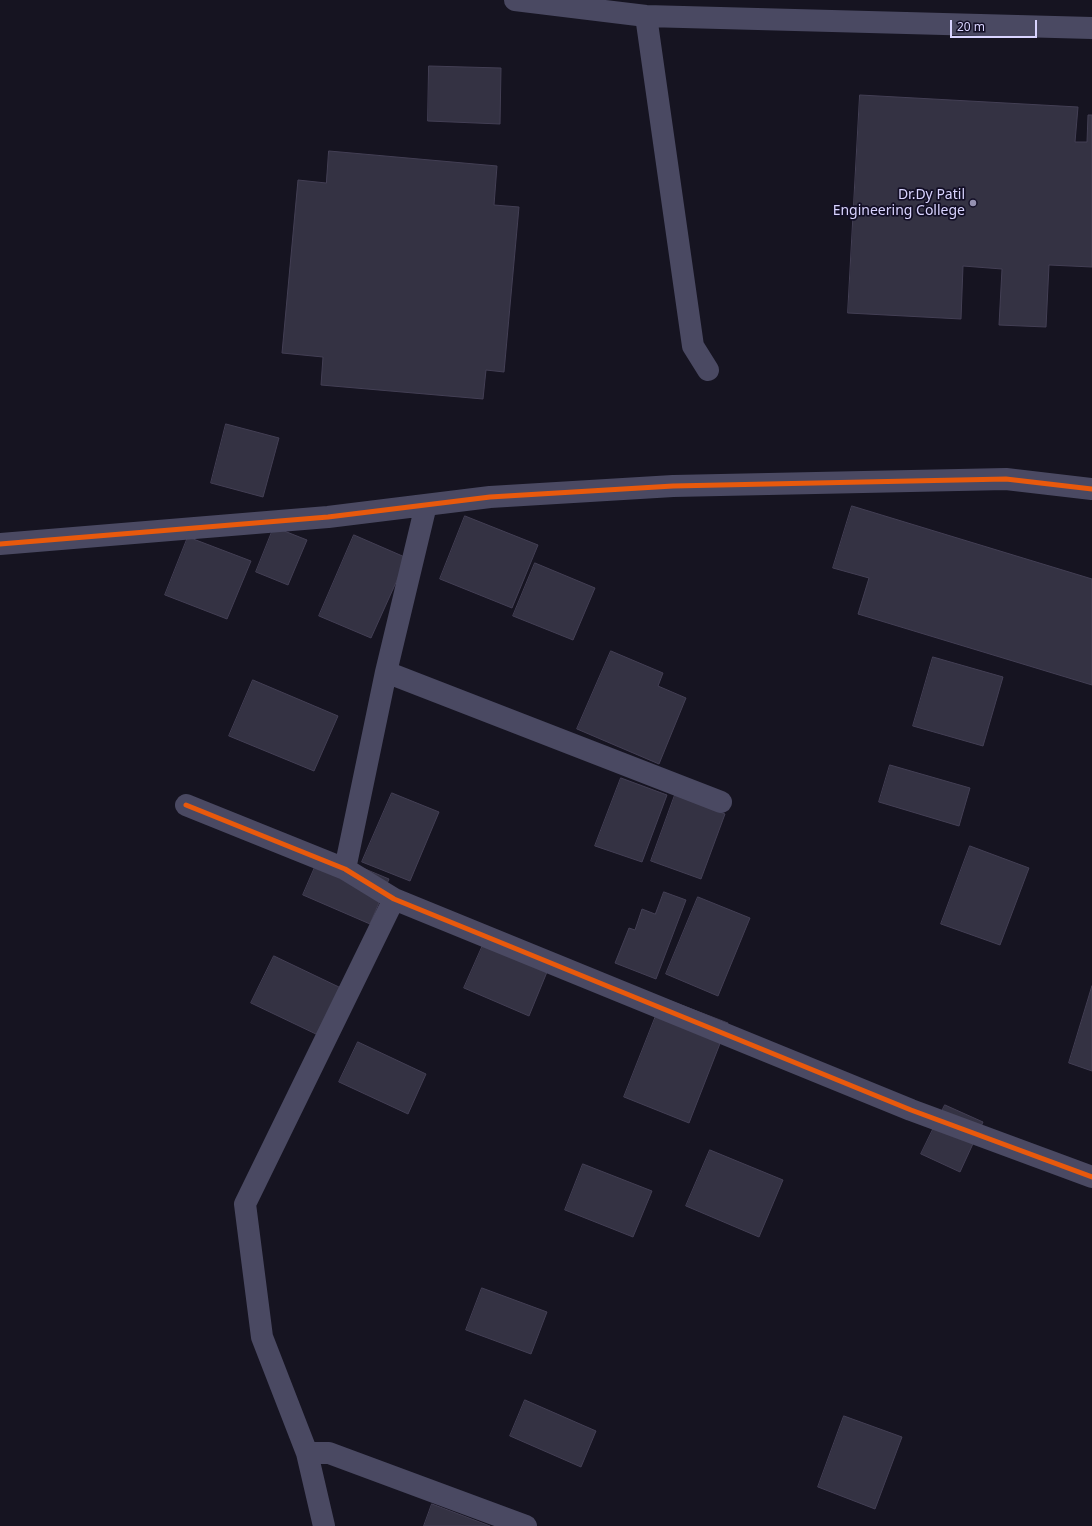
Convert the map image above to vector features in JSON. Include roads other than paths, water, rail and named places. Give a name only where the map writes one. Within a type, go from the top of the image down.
[{"type":"street","points":[[515,0],[646,16],[1092,28]]},
{"type":"street","points":[[646,16],[693,346],[708,370]]},
{"type":"street","points":[[0,544],[328,517],[490,498],[697,486],[1006,479],[1092,489]]},
{"type":"street","points":[[345,869],[386,672],[426,505]]},
{"type":"street","points":[[386,672],[721,802]]},
{"type":"street","points":[[186,805],[345,869],[394,899],[911,1110],[1092,1177]]},
{"type":"street","points":[[324,1526],[307,1453],[262,1337],[245,1204],[394,899]]},
{"type":"street","points":[[307,1453],[329,1453],[526,1526]]},
{"type":"place","name":"Dr.Dy Patil Engineering College","points":[[973,203]]}]
